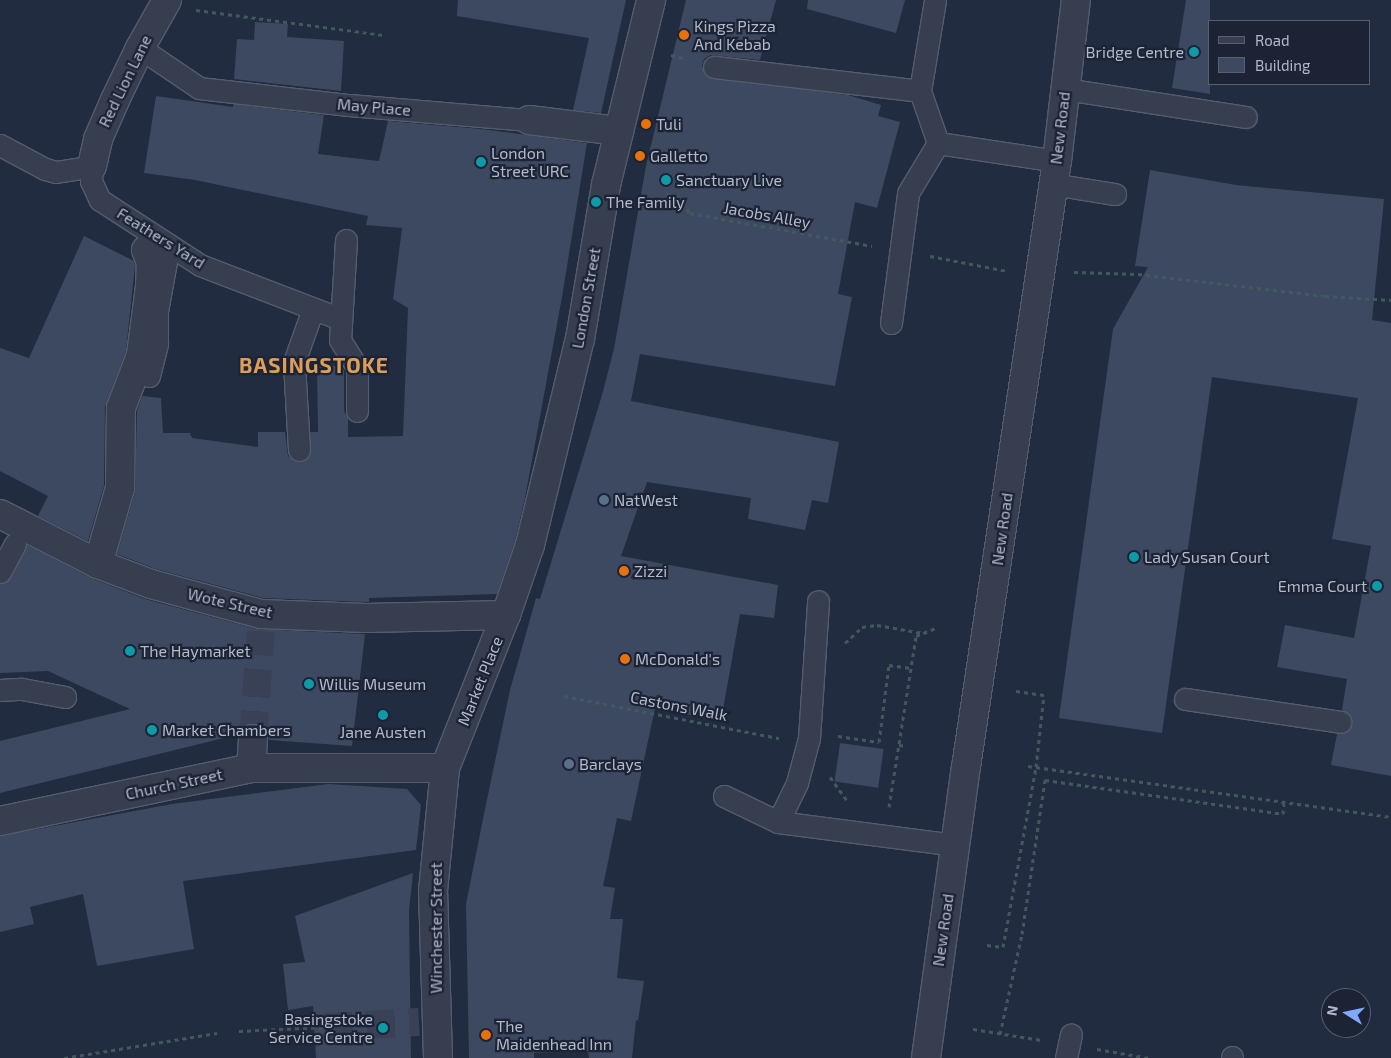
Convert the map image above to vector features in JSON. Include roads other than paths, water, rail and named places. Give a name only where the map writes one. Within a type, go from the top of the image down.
[{"type":"street","name":"London Street","points":[[510,604],[530,545],[580,339],[606,185],[651,0]]},
{"type":"street","name":"New Road","points":[[926,1058],[955,845],[1054,172],[1076,0]]},
{"type":"street","name":"Red Lion Lane","points":[[92,166],[98,139],[140,48],[179,4]]},
{"type":"street","name":"May Place","points":[[529,120],[619,131]]},
{"type":"street","points":[[98,564],[120,488],[120,408],[141,355],[150,287],[151,262],[158,247]]},
{"type":"street","name":"Wote Street","points":[[0,514],[98,564],[261,623],[366,618],[510,604]]},
{"type":"street","name":"Market Place","points":[[442,799],[445,768],[510,604]]},
{"type":"street","points":[[251,768],[253,739]]},
{"type":"street","name":"Church Street","points":[[0,821],[251,768],[445,768]]},
{"type":"street","name":"Winchester Street","points":[[438,1058],[428,1021],[433,891],[442,799]]},
{"type":"lane","points":[[891,323],[908,193],[938,142],[920,91],[935,0]]},
{"type":"lane","name":"May Place","points":[[140,48],[199,88],[349,105],[529,120]]},
{"type":"lane","points":[[714,67],[920,91]]},
{"type":"lane","points":[[1065,89],[1246,117]]},
{"type":"lane","points":[[938,142],[1054,172],[1115,194]]},
{"type":"lane","points":[[0,145],[45,169],[56,172],[92,166]]},
{"type":"lane","name":"Feathers Yard","points":[[92,166],[91,181],[100,200],[158,247],[341,319]]},
{"type":"lane","points":[[346,240],[340,340],[357,367],[357,411]]},
{"type":"lane","points":[[149,376],[157,343],[158,247]]},
{"type":"lane","points":[[299,450],[294,362],[313,309]]},
{"type":"lane","points":[[0,572],[15,544]]},
{"type":"lane","points":[[778,822],[797,783],[809,738],[818,601]]},
{"type":"lane","points":[[0,690],[22,689],[65,697]]},
{"type":"lane","points":[[1185,699],[1340,722]]},
{"type":"lane","points":[[724,796],[778,822],[955,845]]},
{"type":"lane","points":[[1066,1058],[1071,1035]]},
{"type":"tunnel","points":[[253,739],[261,631]]},
{"type":"tunnel","points":[[325,1027],[419,1022]]},
{"type":"place","name":"Kings Pizza And Kebab","points":[[684,35]]},
{"type":"place","name":"Bridge Centre","points":[[1194,52]]},
{"type":"place","name":"Tuli","points":[[646,124]]},
{"type":"place","name":"Galletto","points":[[640,156]]},
{"type":"place","name":"London Street URC","points":[[481,162]]},
{"type":"place","name":"Sanctuary Live","points":[[666,180]]},
{"type":"place","name":"The Family","points":[[596,202]]},
{"type":"place","name":"NatWest","points":[[604,500]]},
{"type":"place","name":"Lady Susan Court","points":[[1134,557]]},
{"type":"place","name":"Zizzi","points":[[624,571]]},
{"type":"place","name":"Emma Court","points":[[1377,586]]},
{"type":"place","name":"The Haymarket","points":[[130,651]]},
{"type":"place","name":"McDonald's","points":[[625,659]]},
{"type":"place","name":"Willis Museum","points":[[309,684]]},
{"type":"place","name":"Jane Austen","points":[[383,715]]},
{"type":"place","name":"Market Chambers","points":[[152,730]]},
{"type":"place","name":"Barclays","points":[[569,764]]},
{"type":"place","name":"Basingstoke Service Centre","points":[[383,1028]]},
{"type":"place","name":"The Maidenhead Inn","points":[[486,1035]]},
{"type":"district","name":"BASINGSTOKE","points":[[314,365]]}]
